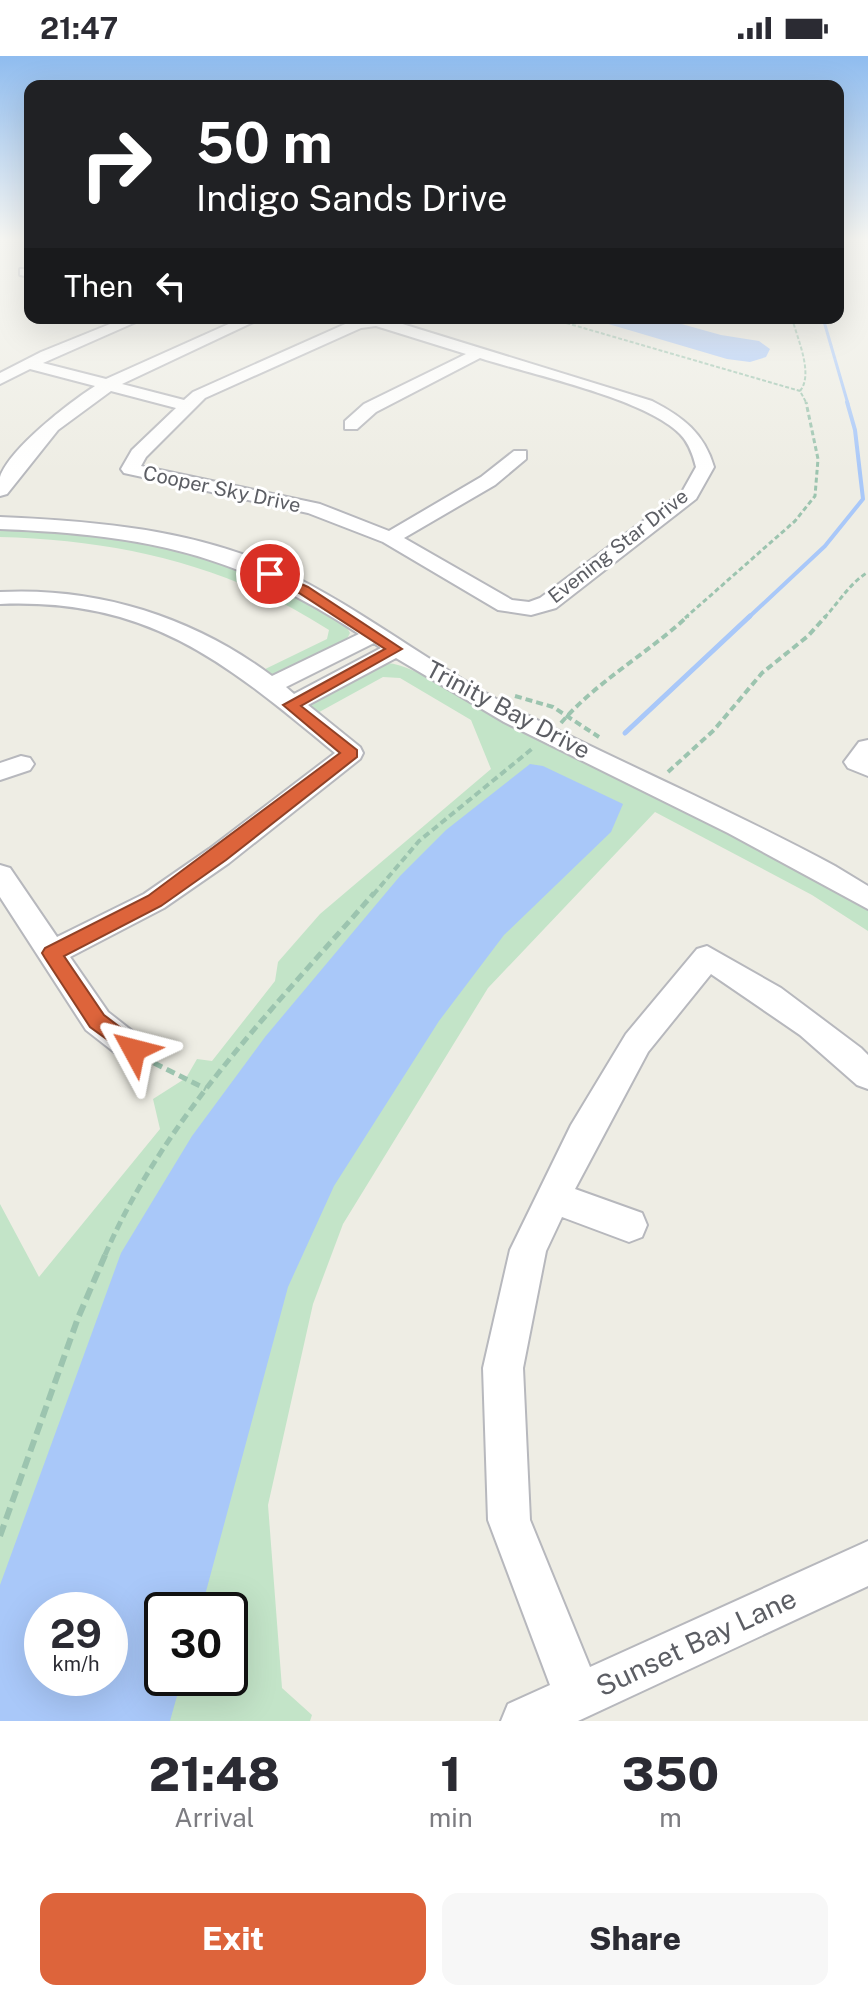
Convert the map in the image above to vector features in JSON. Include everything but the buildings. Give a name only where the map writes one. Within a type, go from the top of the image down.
[{"type":"street","points":[[0,379],[46,355],[123,324]]},
{"type":"street","points":[[0,490],[42,433],[106,385],[241,324]]},
{"type":"street","name":"Evening Star Drive","points":[[192,400],[357,324]]},
{"type":"street","name":"Evening Star Drive","points":[[387,324],[646,405],[685,424],[700,445],[705,467],[689,495],[548,603],[531,609]]},
{"type":"street","points":[[351,425],[370,408],[481,352]]},
{"type":"street","points":[[46,355],[123,376],[192,400]]},
{"type":"street","points":[[28,364],[106,385],[192,400]]},
{"type":"street","name":"Cooper Sky Drive","points":[[192,400],[138,454],[130,469],[313,508],[390,538],[506,605],[531,609]]},
{"type":"street","points":[[390,538],[488,481],[520,455]]},
{"type":"street","name":"Trinity Bay Drive","points":[[0,523],[129,533],[204,550],[303,590],[395,649],[510,715],[745,829],[868,899]]},
{"type":"street","points":[[0,598],[37,595],[114,608],[203,642],[269,687],[351,753],[219,856],[154,901],[52,953]]},
{"type":"street","points":[[269,687],[374,635]]},
{"type":"street","points":[[291,705],[395,649]]},
{"type":"street","points":[[0,875],[97,1021],[134,1050]]},
{"type":"street","points":[[578,1696],[509,1520],[503,1368],[528,1250],[583,1136],[637,1043],[707,957],[840,1047],[868,1075]]},
{"type":"street","points":[[553,1197],[629,1225]]},
{"type":"street","name":"Sunset Bay Lane","points":[[525,1721],[868,1563]]},
{"type":"path","points":[[556,730],[585,696],[655,646],[700,602],[797,520],[814,498],[820,474],[810,412],[800,391],[570,324]]},
{"type":"path","points":[[794,324],[806,372],[805,385],[800,391]]},
{"type":"path","points":[[666,774],[714,730],[762,673],[816,628],[844,596],[848,585],[868,572]]},
{"type":"path","points":[[0,1536],[78,1318],[123,1213],[206,1089],[309,963],[342,930],[419,841],[541,742]]},
{"type":"path","points":[[134,1050],[168,1073],[206,1089]]},
{"type":"green space","points":[[0,528],[116,538],[187,554],[258,578],[310,602],[334,616],[350,633],[346,641],[272,677],[257,673],[327,639],[329,630],[252,588],[171,560],[87,544],[0,537]]},
{"type":"green space","points":[[387,663],[415,671],[511,725],[737,836],[825,884],[868,910],[868,931],[812,895],[655,812],[488,988],[343,1224],[313,1304],[268,1505],[282,1688],[312,1715],[310,1721],[0,1721],[0,1204],[39,1277],[160,1129],[153,1099],[186,1078],[197,1059],[212,1061],[275,981],[278,962],[320,914],[491,769],[471,720],[400,678],[383,677],[312,716],[311,703]]},
{"type":"water","points":[[608,324],[682,324],[759,341],[770,349],[766,357],[750,362],[727,359]]},
{"type":"water","points":[[530,764],[543,766],[623,804],[611,832],[504,935],[439,1021],[334,1186],[288,1287],[206,1592],[144,1592],[144,1696],[177,1696],[170,1721],[0,1721],[0,1585],[121,1253],[192,1136],[265,1037],[400,876],[446,830]]},
{"type":"waterway","points":[[825,324],[848,404]]},
{"type":"waterway","points":[[748,618],[825,546],[863,499],[855,430],[847,402]]},
{"type":"waterway","points":[[625,733],[750,616]]},
{"type":"route","points":[[134,1050],[97,1021],[52,953],[154,901],[219,856],[351,753],[291,705],[395,649],[303,590],[270,574]]}]
